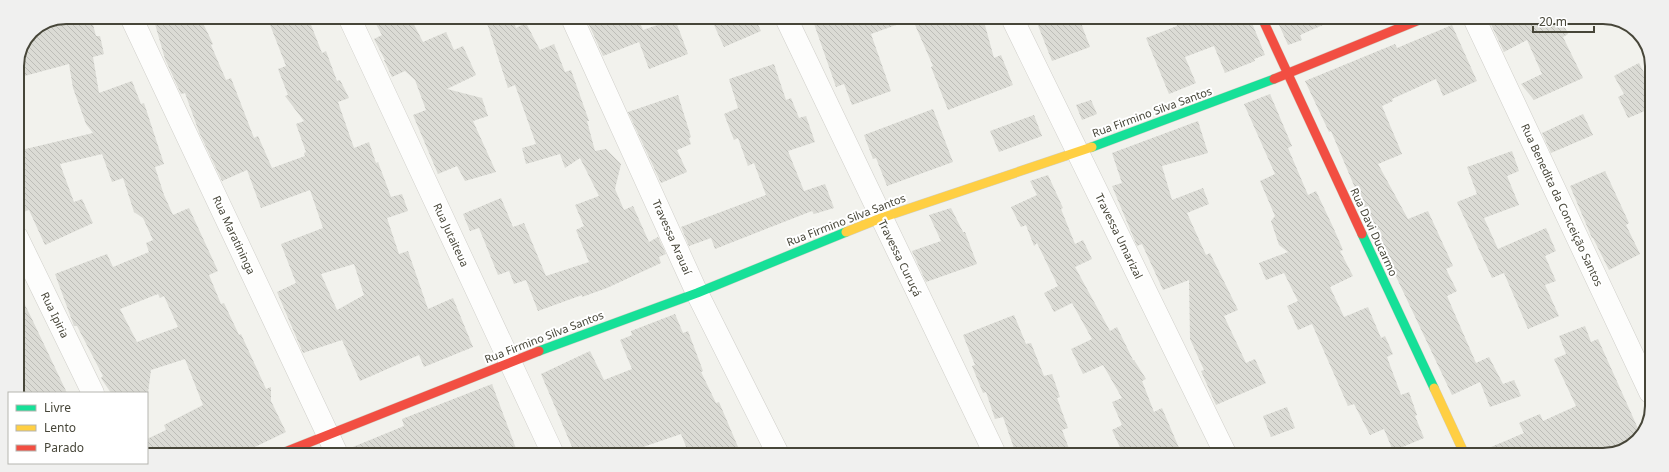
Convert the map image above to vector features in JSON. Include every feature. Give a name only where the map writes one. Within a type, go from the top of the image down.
[{"type":"street","name":"Rua Maratininga","points":[[134,24],[333,444]]},
{"type":"street","name":"Rua Jutaiteua","points":[[352,24],[550,448]]},
{"type":"street","name":"Travessa Arauaí","points":[[575,24],[697,293],[775,448]]},
{"type":"street","name":"Travessa Curuçá","points":[[789,24],[992,448]]},
{"type":"street","name":"Travessa Umarizal","points":[[1015,24],[1223,448]]},
{"type":"street","name":"Rua Davi Ducarmo","points":[[1265,24],[1462,448]]},
{"type":"street","name":"Rua Firmino Silva Santos","points":[[312,448],[333,444],[511,362],[697,293],[881,218],[1078,152],[1288,74],[1409,24]]},
{"type":"street","name":"Rua Benedita da Conceição Santos","points":[[1477,24],[1645,381]]},
{"type":"street","name":"Rua Ipiria","points":[[24,251],[94,392]]},
{"type":"building","points":[[93,24],[96,36],[100,36],[104,54],[93,57],[99,93],[132,81],[141,104],[144,103],[164,164],[155,167],[164,195],[173,215],[189,208],[218,271],[209,275],[221,304],[224,303],[239,335],[241,334],[266,389],[271,387],[271,401],[286,432],[252,448],[148,448],[148,439],[166,430],[164,425],[203,405],[185,359],[151,370],[148,393],[110,392],[101,378],[103,376],[77,326],[74,326],[55,274],[107,254],[113,267],[149,252],[146,243],[153,240],[143,218],[134,212],[123,178],[112,182],[102,154],[60,164],[74,202],[82,199],[93,223],[45,245],[29,210],[24,212],[24,149],[93,133],[86,124],[73,88],[69,64],[24,76],[27,50],[36,36],[50,27],[58,25]],"holes":[[[158,294],[160,298],[164,296],[178,327],[137,342],[120,309]]]},
{"type":"building","points":[[155,24],[203,24],[213,44],[211,45],[226,80],[231,78],[254,138],[258,136],[272,168],[305,156],[304,153],[306,152],[296,124],[304,121],[285,96],[288,95],[278,69],[286,66],[270,24],[311,24],[322,53],[326,51],[337,81],[340,80],[349,98],[338,102],[354,148],[369,142],[376,163],[378,162],[391,197],[402,194],[408,211],[387,218],[399,254],[408,251],[428,309],[453,298],[473,347],[424,367],[419,355],[360,381],[342,340],[303,353],[277,292],[296,283],[281,244],[323,228],[310,190],[261,208],[247,170],[222,181],[199,132],[185,93],[181,94],[165,59]],"holes":[[[354,264],[364,295],[337,310],[321,274]]]},
{"type":"building","points":[[376,24],[414,24],[423,42],[446,32],[454,50],[463,46],[476,75],[447,89],[482,98],[488,116],[473,121],[496,172],[465,181],[457,166],[438,174],[413,115],[426,110],[415,80],[405,71],[392,77],[374,39],[382,35]]},
{"type":"building","points":[[487,24],[515,24],[516,28],[527,24],[540,50],[554,44],[565,72],[571,70],[589,121],[587,121],[595,151],[606,149],[621,164],[615,189],[624,210],[633,206],[649,242],[658,237],[666,254],[659,257],[661,263],[607,288],[582,297],[582,295],[538,311],[526,280],[514,284],[509,271],[498,275],[479,228],[470,231],[463,214],[501,198],[513,227],[524,223],[546,276],[589,262],[576,230],[584,226],[575,205],[599,196],[580,158],[565,168],[560,154],[526,164],[522,148],[536,144],[515,85],[508,88]]},
{"type":"building","points":[[589,24],[640,24],[643,30],[660,24],[677,24],[688,54],[649,69],[639,42],[603,56]]},
{"type":"building","points":[[758,24],[761,31],[724,47],[714,25]]},
{"type":"building","points":[[814,24],[899,24],[871,34],[891,91],[852,105],[844,84],[836,87]]},
{"type":"building","points":[[915,24],[985,24],[994,58],[1001,55],[1013,85],[948,110],[931,67],[933,66]]},
{"type":"building","points":[[1037,24],[1081,24],[1090,47],[1052,61]]},
{"type":"building","points":[[1176,24],[1252,24],[1265,55],[1254,59],[1255,61],[1225,73],[1214,46],[1185,57],[1196,83],[1169,94],[1146,38],[1177,26]]},
{"type":"building","points":[[1279,24],[1325,24],[1300,35],[1302,40],[1288,45]]},
{"type":"building","points":[[1491,24],[1563,24],[1568,34],[1563,37],[1583,78],[1534,100],[1521,84],[1542,74],[1527,40],[1504,52]]},
{"type":"building","points":[[1452,25],[1477,81],[1443,96],[1436,79],[1392,99],[1393,101],[1382,106],[1402,154],[1378,164],[1408,219],[1428,211],[1453,266],[1446,269],[1457,291],[1447,296],[1476,363],[1489,357],[1503,384],[1514,380],[1521,396],[1490,407],[1480,382],[1452,395],[1375,232],[1378,231],[1358,195],[1331,131],[1329,132],[1305,81],[1395,44],[1397,48]]},
{"type":"building","points":[[1639,63],[1645,75],[1645,111],[1628,118],[1618,97],[1624,94],[1614,76]]},
{"type":"building","points":[[774,64],[786,100],[791,98],[799,118],[806,116],[815,142],[788,151],[804,191],[825,184],[834,208],[814,214],[812,211],[715,249],[711,238],[689,246],[681,227],[766,195],[754,163],[748,166],[738,138],[734,140],[724,114],[738,108],[729,79]]},
{"type":"building","points":[[1270,94],[1292,146],[1288,148],[1308,195],[1316,191],[1343,250],[1340,251],[1353,276],[1330,287],[1344,317],[1368,307],[1381,338],[1385,336],[1393,354],[1387,357],[1401,395],[1409,392],[1417,415],[1415,416],[1424,438],[1400,448],[1392,448],[1384,429],[1370,435],[1354,404],[1348,406],[1312,324],[1298,330],[1287,306],[1298,301],[1284,273],[1266,280],[1259,263],[1288,252],[1279,245],[1271,221],[1275,216],[1260,181],[1275,174],[1244,104]]},
{"type":"building","points":[[678,95],[691,137],[689,138],[691,144],[677,150],[687,172],[661,183],[628,112]]},
{"type":"building","points":[[1091,100],[1097,114],[1082,120],[1076,105]]},
{"type":"building","points":[[933,109],[953,162],[887,186],[876,158],[873,159],[864,135]]},
{"type":"building","points":[[1583,114],[1593,135],[1551,153],[1542,133]]},
{"type":"building","points":[[1034,115],[1042,136],[999,152],[990,131]]},
{"type":"building","points":[[1198,121],[1208,153],[1162,166],[1172,200],[1203,188],[1209,204],[1187,213],[1206,255],[1210,253],[1238,310],[1224,316],[1246,363],[1255,359],[1266,383],[1216,405],[1201,371],[1204,370],[1190,339],[1189,280],[1163,290],[1142,244],[1137,246],[1112,186],[1122,183],[1112,153]]},
{"type":"building","points":[[1512,151],[1519,171],[1507,176],[1519,205],[1484,218],[1498,249],[1546,228],[1556,251],[1545,256],[1556,281],[1545,285],[1559,316],[1528,329],[1504,273],[1492,278],[1457,202],[1477,194],[1467,167]]},
{"type":"building","points":[[1605,171],[1629,223],[1626,225],[1640,254],[1609,270],[1592,238],[1570,186]]},
{"type":"building","points":[[1048,175],[1063,208],[1061,209],[1075,244],[1083,240],[1092,259],[1075,267],[1110,331],[1117,327],[1133,360],[1146,379],[1142,381],[1154,412],[1162,408],[1179,448],[1120,448],[1112,430],[1122,425],[1112,402],[1122,398],[1103,365],[1083,374],[1071,349],[1092,339],[1072,303],[1054,312],[1044,293],[1058,286],[1037,243],[1034,246],[1026,225],[1021,227],[1011,207],[1037,195],[1030,181]]},
{"type":"building","points":[[951,208],[963,232],[965,232],[977,264],[926,282],[912,251],[941,241],[929,215]]},
{"type":"building","points":[[24,303],[67,392],[24,392]]},
{"type":"building","points":[[675,314],[683,333],[688,331],[703,371],[701,372],[716,403],[719,402],[738,448],[687,448],[681,434],[644,448],[572,448],[541,374],[590,351],[604,380],[632,369],[620,340],[632,335],[631,331]]},
{"type":"building","points":[[1014,315],[1026,344],[1031,343],[1044,376],[1052,374],[1060,397],[1057,398],[1068,428],[1062,430],[1069,448],[1014,448],[1003,417],[995,419],[986,392],[983,393],[972,366],[975,365],[963,335]]},
{"type":"building","points":[[1585,326],[1591,342],[1598,339],[1638,429],[1621,444],[1611,447],[1489,448],[1524,433],[1519,423],[1540,414],[1543,421],[1576,406],[1554,359],[1566,354],[1559,336]]},
{"type":"building","points":[[492,384],[516,448],[350,448],[404,426],[402,419]]},
{"type":"building","points":[[1287,407],[1295,428],[1271,437],[1263,416]]},
{"type":"traffic: fast","points":[[1092,147],[1274,79]]},
{"type":"traffic: fast","points":[[539,351],[697,293],[846,232]]},
{"type":"traffic: fast","points":[[1362,234],[1434,388]]},
{"type":"traffic: slow","points":[[846,232],[881,218],[1092,147]]},
{"type":"traffic: slow","points":[[1434,388],[1462,448]]},
{"type":"traffic: jam","points":[[1265,24],[1362,234]]},
{"type":"traffic: jam","points":[[1274,79],[1409,24]]},
{"type":"traffic: jam","points":[[295,448],[539,351]]}]
